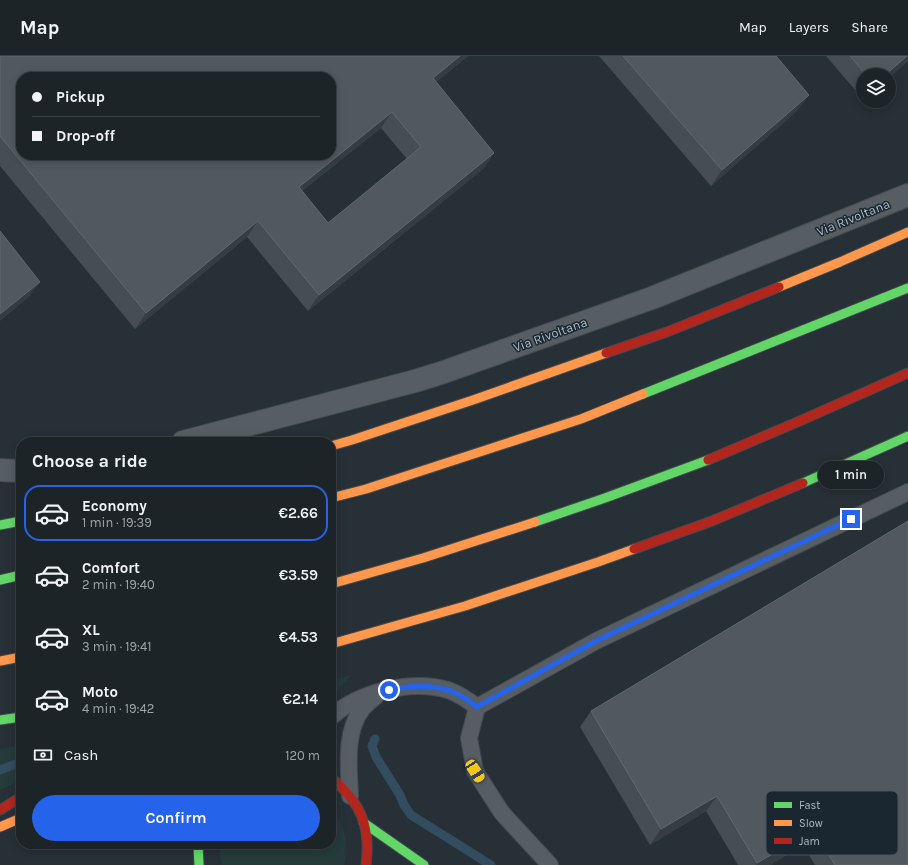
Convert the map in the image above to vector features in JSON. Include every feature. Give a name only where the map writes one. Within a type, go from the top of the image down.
[{"type":"main road","points":[[336,445],[473,400],[667,332],[840,262],[908,232]]},
{"type":"main road","points":[[336,497],[366,489],[581,419],[908,288]]},
{"type":"main road","points":[[336,583],[452,549],[584,506],[639,486],[750,443],[908,373]]},
{"type":"main road","points":[[336,643],[465,606],[605,560],[719,518],[768,498],[908,436]]},
{"type":"main road","points":[[0,525],[16,523]]},
{"type":"main road","points":[[0,580],[16,576]]},
{"type":"main road","points":[[0,661],[16,658]]},
{"type":"main road","points":[[0,720],[16,717]]},
{"type":"main road","points":[[336,782],[350,796],[359,809],[364,823],[368,846],[366,865]]},
{"type":"main road","points":[[0,810],[16,800]]},
{"type":"main road","points":[[0,827],[16,820]]},
{"type":"main road","points":[[364,823],[424,865]]},
{"type":"main road","points":[[195,849],[199,865]]},
{"type":"street","name":"Via Rivoltana","points":[[202,437],[441,373],[652,298],[908,195]]},
{"type":"street","points":[[0,470],[16,471]]},
{"type":"lane","points":[[550,865],[502,813],[475,771],[469,738],[477,707],[596,641],[908,492]]},
{"type":"lane","points":[[336,713],[346,706],[367,696],[412,686],[447,690],[457,694],[477,707]]},
{"type":"lane","points":[[350,796],[349,754],[351,735],[362,709],[382,692]]},
{"type":"green space","points":[[352,675],[336,692],[336,679]]},
{"type":"green space","points":[[16,746],[16,782],[0,790],[0,749]]},
{"type":"green space","points":[[336,814],[343,827],[346,842],[344,865],[222,865],[220,849],[336,849]]},
{"type":"building","points":[[0,56],[460,56],[433,78],[494,153],[319,295],[258,221],[146,313],[20,160],[332,160],[299,187],[328,223],[421,147],[392,112],[336,157],[336,72],[16,72],[16,155],[0,136]]},
{"type":"building","points":[[623,56],[776,56],[809,95],[722,170]]},
{"type":"building","points":[[850,56],[907,56],[893,68],[860,68]]},
{"type":"building","points":[[0,231],[40,282],[0,314]]},
{"type":"building","points":[[908,521],[908,865],[835,865],[829,855],[898,855],[898,791],[766,791],[766,855],[771,855],[757,863],[717,796],[661,829],[591,711]]},
{"type":"waterway","points":[[375,739],[372,746],[376,757],[411,815],[491,865]]},
{"type":"waterway","points":[[0,770],[16,764]]},
{"type":"traffic: fast","points":[[643,394],[908,288]]},
{"type":"traffic: fast","points":[[803,483],[908,436]]},
{"type":"traffic: fast","points":[[535,522],[708,460]]},
{"type":"traffic: fast","points":[[0,525],[16,522]]},
{"type":"traffic: fast","points":[[0,580],[16,576]]},
{"type":"traffic: fast","points":[[0,720],[16,718]]},
{"type":"traffic: fast","points":[[364,823],[424,865]]},
{"type":"traffic: fast","points":[[198,849],[199,865]]},
{"type":"traffic: slow","points":[[779,287],[908,232]]},
{"type":"traffic: slow","points":[[336,445],[473,400],[606,353]]},
{"type":"traffic: slow","points":[[336,497],[366,489],[581,419],[643,394]]},
{"type":"traffic: slow","points":[[336,583],[423,558],[535,522]]},
{"type":"traffic: slow","points":[[336,643],[465,606],[634,549]]},
{"type":"traffic: slow","points":[[0,661],[16,658]]},
{"type":"traffic: slow","points":[[0,827],[16,820]]},
{"type":"traffic: jam","points":[[606,353],[667,332],[779,287]]},
{"type":"traffic: jam","points":[[708,460],[908,373]]},
{"type":"traffic: jam","points":[[634,549],[712,521],[803,483]]},
{"type":"traffic: jam","points":[[336,782],[350,796],[362,816],[367,839],[366,865]]},
{"type":"traffic: jam","points":[[0,810],[16,800]]},
{"type":"route","points":[[389,690],[412,686],[447,690],[466,699],[477,707],[596,641],[851,519]]}]
